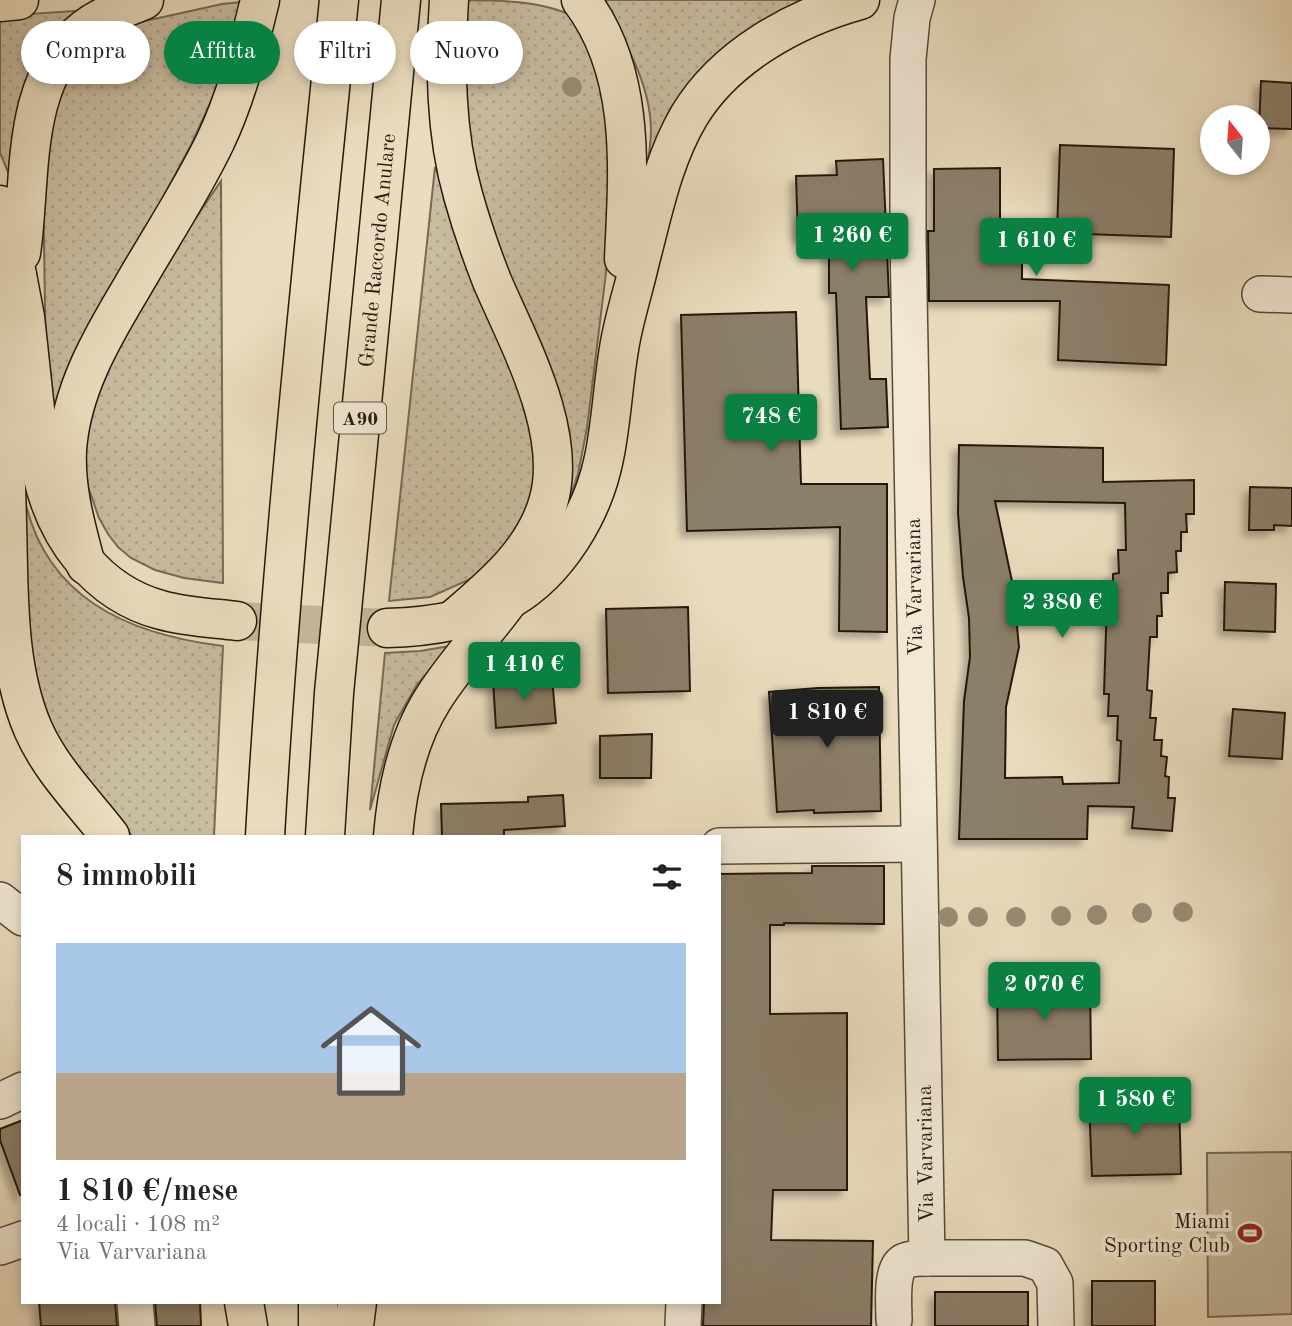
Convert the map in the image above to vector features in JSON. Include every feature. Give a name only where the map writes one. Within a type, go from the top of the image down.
[{"type":"main road","points":[[0,2],[19,0]]},
{"type":"main road","points":[[109,835],[40,744],[24,704],[16,664],[8,578],[5,397],[8,335],[34,123],[49,76],[71,41],[85,28],[144,0]]},
{"type":"main road","points":[[86,565],[72,512],[67,477],[70,426],[77,396],[104,335],[198,176],[229,113],[260,0]]},
{"type":"main road","points":[[265,835],[272,702],[289,509],[339,0]]},
{"type":"main road","name":"Grande Raccordo Anulare","points":[[325,835],[335,679],[401,0]]},
{"type":"main road","points":[[449,0],[446,62],[456,168],[483,257],[540,398],[553,459],[548,504],[534,537],[519,558],[494,584],[452,621]]},
{"type":"main road","points":[[393,835],[406,760],[419,723],[444,682],[508,601],[531,584],[552,562],[577,528],[591,502],[604,458],[620,342],[626,203],[624,107],[609,53],[592,15],[581,0]]},
{"type":"main road","points":[[620,342],[665,169],[690,115],[717,80],[746,55],[773,37],[836,7],[860,0]]},
{"type":"main road","points":[[0,205],[17,275],[31,360],[42,474],[48,498],[63,532],[86,565],[114,588],[145,605],[181,614],[237,621]]},
{"type":"main road","points":[[387,628],[452,621],[508,601]]},
{"type":"main road","points":[[244,1304],[248,1326]]},
{"type":"main road","points":[[257,1304],[257,1326]]},
{"type":"main road","points":[[318,1304],[318,1326]]},
{"type":"main road","points":[[354,1326],[357,1304]]},
{"type":"street","name":"Via Varvariana","points":[[917,0],[910,31],[907,73],[908,240],[927,1258]]},
{"type":"street","points":[[721,845],[919,844]]},
{"type":"street","points":[[0,900],[21,916]]},
{"type":"street","points":[[0,1101],[21,1091]]},
{"type":"street","points":[[0,1247],[21,1240]]},
{"type":"street","points":[[894,1320],[894,1281],[897,1267],[905,1260],[1025,1258],[1045,1265],[1055,1283],[1056,1326]]},
{"type":"street","points":[[135,1304],[137,1326]]},
{"type":"street","points":[[683,1326],[684,1304]]},
{"type":"shaded area","points":[[456,0],[540,5],[556,9],[582,22],[620,158],[587,428],[578,474],[568,504],[547,533],[560,507],[475,201],[464,84],[523,84],[523,21],[458,21]]},
{"type":"shaded area","points":[[600,0],[809,0],[641,199],[650,147],[650,112],[634,61]]},
{"type":"shaded area","points":[[242,2],[238,21],[164,21],[164,84],[219,84],[191,145],[92,330],[47,446],[44,122],[64,84],[150,84],[150,21],[145,21]]},
{"type":"shaded area","points":[[89,10],[84,21],[21,21],[21,84],[55,84],[11,179],[0,153],[0,16]]},
{"type":"shaded area","points":[[435,167],[501,327],[542,472],[518,537],[473,578],[430,597],[389,601]]},
{"type":"shaded area","points":[[221,181],[223,583],[184,578],[155,570],[131,558],[118,547],[99,518],[86,481],[83,422],[146,291]]},
{"type":"shaded area","points":[[23,491],[33,528],[49,558],[69,583],[94,604],[122,620],[154,632],[223,646],[214,835],[131,835],[55,736],[28,664]]},
{"type":"shaded area","points":[[450,646],[416,686],[394,725],[370,810],[385,653]]},
{"type":"shaded area","name":"Miami Sporting Club","points":[[1292,1152],[1292,1314],[1208,1317],[1207,1153]]},
{"type":"building","points":[[1261,81],[1292,83],[1292,129],[1270,128],[1270,105],[1260,105]]},
{"type":"building","points":[[1060,145],[1174,149],[1171,237],[1057,233]]},
{"type":"building","points":[[883,159],[889,297],[866,297],[870,379],[886,379],[888,427],[841,429],[836,293],[829,293],[829,235],[798,237],[796,176],[837,175],[836,161]]},
{"type":"building","points":[[1000,168],[1000,230],[1022,230],[1022,279],[1169,285],[1166,365],[1058,360],[1060,301],[929,301],[928,231],[934,231],[934,169]]},
{"type":"building","points":[[796,312],[801,484],[887,484],[887,632],[839,631],[840,527],[687,531],[681,315]]},
{"type":"building","points":[[959,445],[1103,448],[1103,482],[1194,480],[1194,514],[1186,514],[1187,532],[1181,532],[1181,551],[1176,551],[1177,572],[1168,573],[1168,593],[1161,593],[1162,616],[1157,616],[1157,637],[1150,637],[1147,690],[1152,691],[1150,718],[1156,718],[1154,740],[1162,740],[1161,756],[1167,757],[1165,776],[1169,777],[1168,798],[1175,798],[1172,831],[1132,828],[1134,807],[1088,806],[1087,839],[959,839],[964,701],[970,657],[969,618],[958,513]],"holes":[[[995,501],[1125,503],[1126,550],[1118,550],[1119,573],[1113,574],[1113,600],[1107,600],[1104,694],[1109,694],[1108,716],[1118,716],[1117,740],[1121,741],[1119,783],[1063,784],[1062,777],[1005,778],[1006,707],[1019,647],[1013,586]]]},
{"type":"building","points":[[1250,487],[1292,488],[1292,526],[1274,525],[1274,530],[1249,530]]},
{"type":"building","points":[[1225,582],[1276,584],[1275,632],[1224,630]]},
{"type":"building","points":[[688,607],[690,691],[608,693],[606,609]]},
{"type":"building","points":[[552,677],[556,723],[496,728],[493,681]]},
{"type":"building","points":[[879,687],[881,811],[777,812],[769,692]]},
{"type":"building","points":[[1233,709],[1285,713],[1282,759],[1229,756]]},
{"type":"building","points":[[652,734],[651,778],[600,778],[600,736]]},
{"type":"building","points":[[563,795],[565,826],[504,830],[504,835],[442,835],[441,804],[528,802],[528,797]]},
{"type":"building","points":[[812,866],[884,866],[884,924],[770,925],[770,1014],[847,1013],[847,1190],[773,1190],[771,1240],[873,1241],[871,1326],[703,1326],[704,1304],[721,1304],[721,874],[812,873]]},
{"type":"building","points":[[1090,984],[1091,1059],[998,1060],[997,986]]},
{"type":"building","points":[[1179,1098],[1181,1174],[1092,1176],[1089,1101]]},
{"type":"building","points":[[21,1121],[21,1195],[0,1140],[0,1129]]},
{"type":"building","points":[[1092,1281],[1155,1281],[1155,1326],[1092,1326]]},
{"type":"building","points":[[935,1292],[1028,1292],[1028,1326],[935,1326]]},
{"type":"building","points":[[39,1304],[115,1304],[117,1326],[41,1326]]},
{"type":"building","points":[[155,1304],[200,1304],[201,1326],[157,1326]]},
{"type":"tunnel","points":[[237,621],[387,628]]},
{"type":"place","name":"Miami Sporting Club","points":[[1250,1233]]}]
